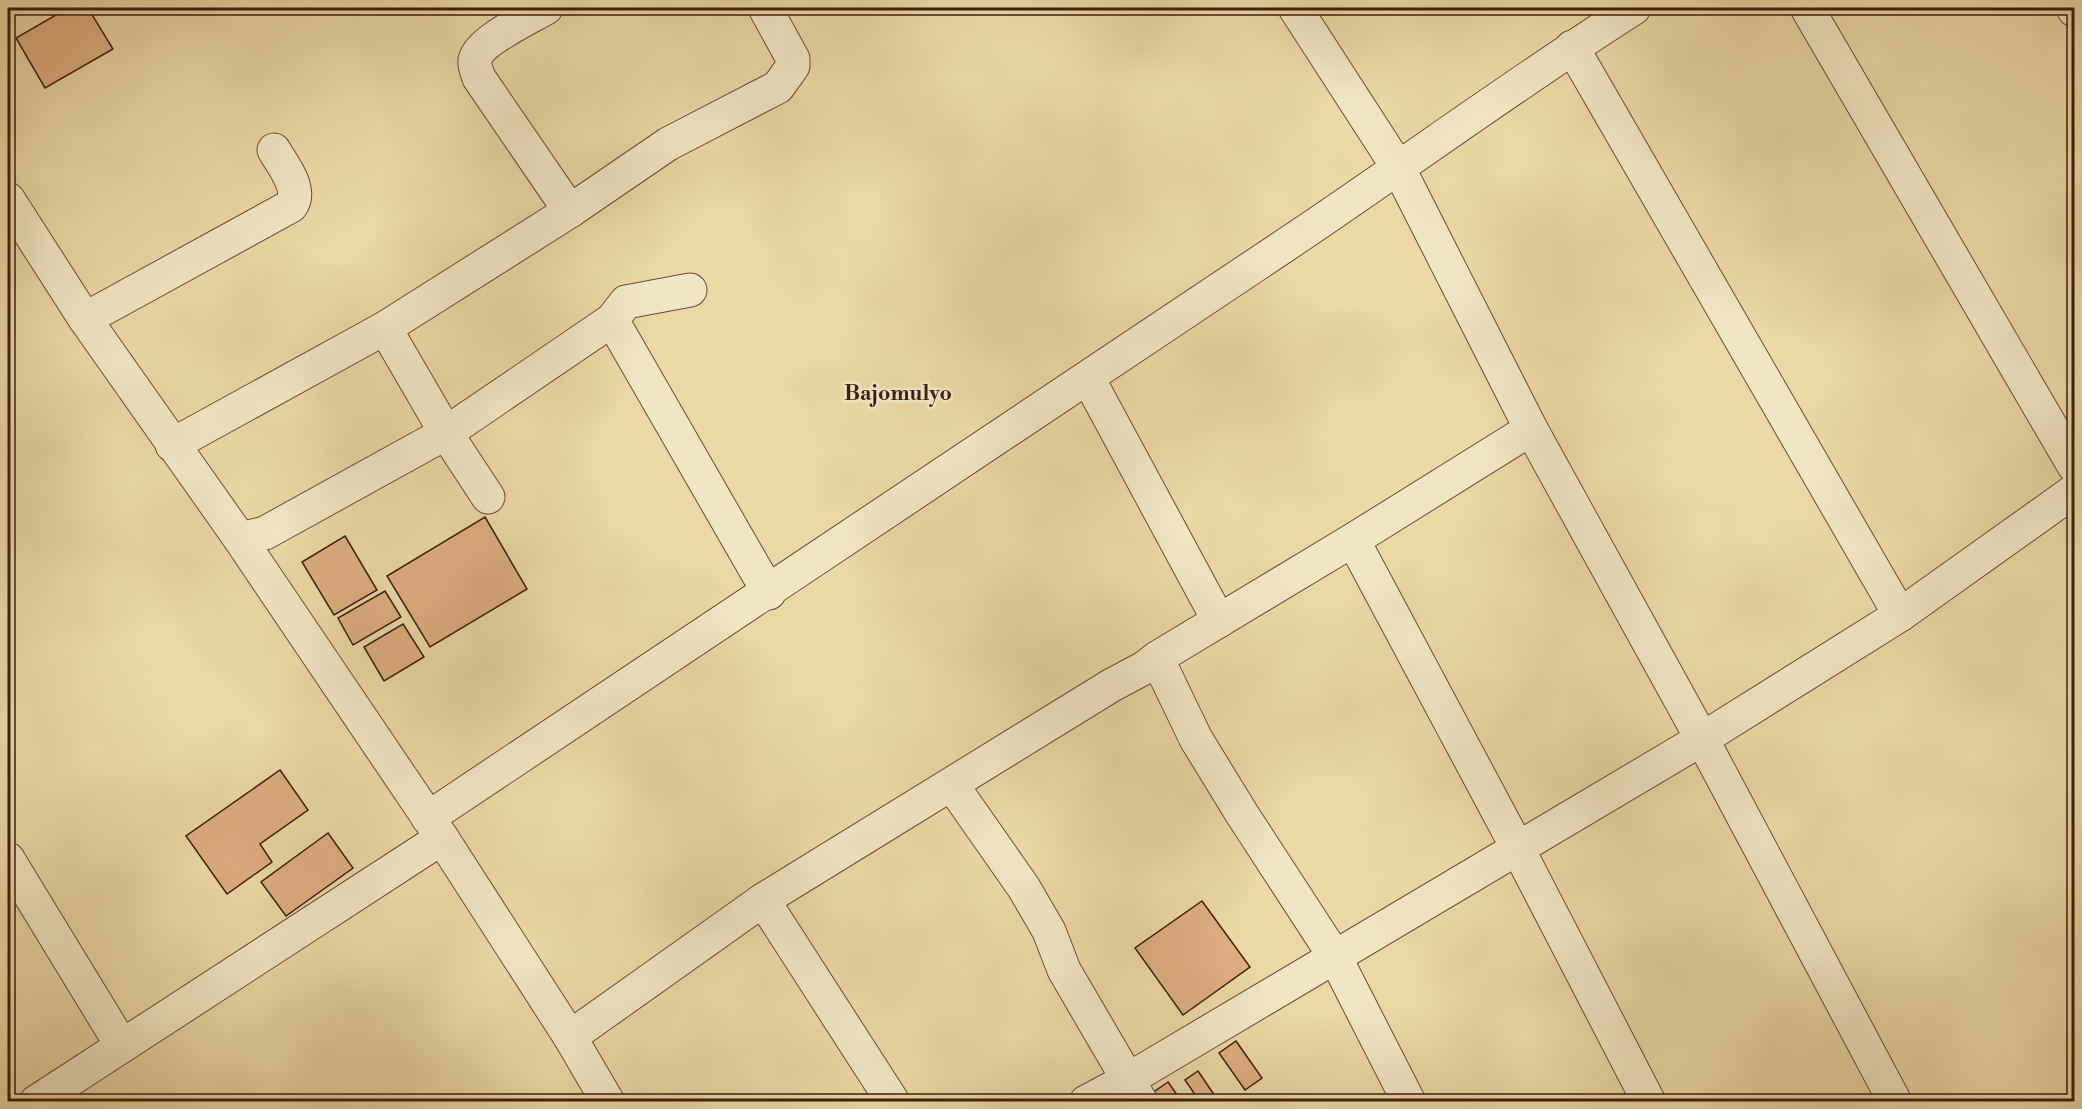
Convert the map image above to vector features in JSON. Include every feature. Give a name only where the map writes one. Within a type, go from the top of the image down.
[{"type":"street","points":[[546,8],[488,42],[478,53],[475,61],[479,78],[570,211]]},
{"type":"street","points":[[172,445],[385,328],[570,211],[668,144],[777,87],[793,66],[793,58],[765,8]]},
{"type":"street","points":[[1295,8],[1399,169],[1531,429],[1701,739],[1895,1101]]},
{"type":"street","points":[[36,1101],[122,1046],[769,593],[1399,169],[1572,47],[1634,8]]},
{"type":"street","points":[[1807,8],[2074,466]]},
{"type":"street","points":[[1572,47],[1900,615]]},
{"type":"street","points":[[85,319],[291,206],[296,199],[296,190],[274,150]]},
{"type":"street","points":[[8,199],[85,319],[240,539],[435,828],[609,1101]]},
{"type":"street","points":[[240,539],[266,533],[446,433],[612,320],[626,302],[690,290]]},
{"type":"street","points":[[612,320],[769,593]]},
{"type":"street","points":[[385,328],[446,433],[488,497]]},
{"type":"street","points":[[1088,378],[1219,621]]},
{"type":"street","points":[[570,1037],[763,900],[1531,429]]},
{"type":"street","points":[[1086,1101],[1135,1090],[1335,957],[1701,739],[1900,615],[2074,491]]},
{"type":"street","points":[[1353,540],[1649,1101]]},
{"type":"street","points":[[1157,658],[1196,740],[1335,957],[1409,1101]]},
{"type":"street","points":[[952,785],[1024,888],[1049,931],[1064,970],[1135,1090]]},
{"type":"street","points":[[8,859],[122,1046]]},
{"type":"street","points":[[763,900],[892,1101]]},
{"type":"building","points":[[68,8],[88,8],[113,49],[45,88],[16,38]]},
{"type":"building","points":[[485,517],[527,589],[430,647],[387,576]]},
{"type":"building","points":[[345,536],[377,590],[334,615],[302,562]]},
{"type":"building","points":[[385,591],[401,617],[353,645],[338,618]]},
{"type":"building","points":[[403,624],[424,657],[384,681],[364,647]]},
{"type":"building","points":[[280,770],[308,810],[260,844],[272,862],[227,894],[186,836]]},
{"type":"building","points":[[328,833],[353,868],[286,916],[261,882]]},
{"type":"building","points":[[1202,901],[1250,967],[1183,1015],[1135,948]]},
{"type":"building","points":[[1236,1041],[1262,1078],[1245,1090],[1219,1053]]},
{"type":"building","points":[[1198,1071],[1219,1102],[1200,1102],[1185,1080]]},
{"type":"building","points":[[1168,1082],[1182,1102],[1148,1102],[1145,1098]]},
{"type":"district","name":"Bajomulyo","points":[[898,394]]}]
